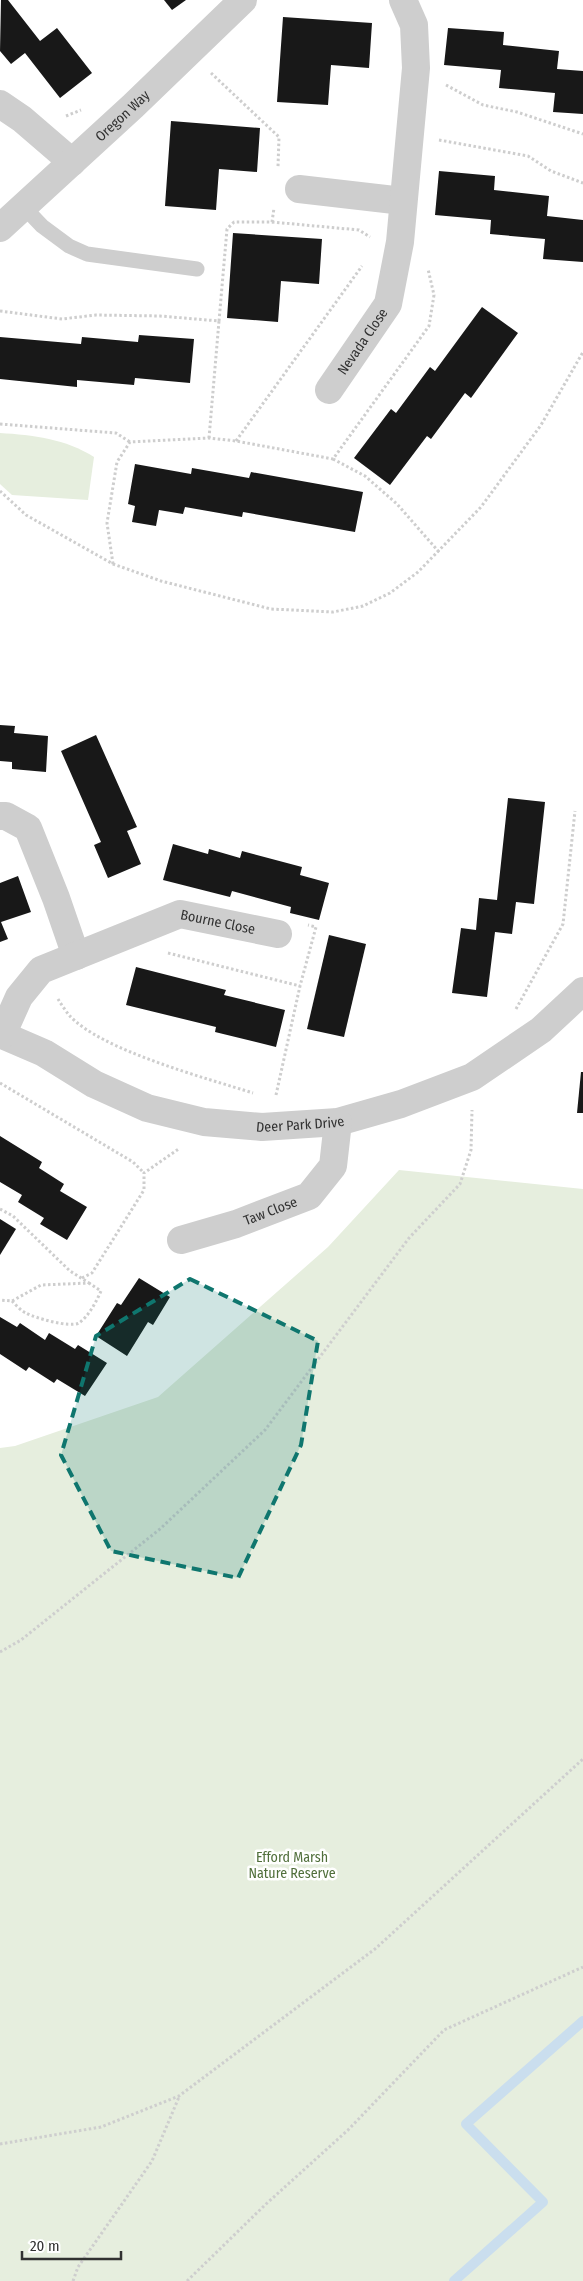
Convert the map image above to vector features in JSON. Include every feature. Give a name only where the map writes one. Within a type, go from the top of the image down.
[{"type":"street","name":"Oregon Way","points":[[0,228],[243,0]]},
{"type":"street","name":"Nevada Close","points":[[328,390],[388,304],[390,242],[403,201],[416,68],[414,25],[402,0]]},
{"type":"street","points":[[0,104],[22,119],[72,162]]},
{"type":"street","points":[[299,189],[403,201]]},
{"type":"street","points":[[0,816],[6,816],[28,828],[56,898],[76,956]]},
{"type":"street","name":"Bourne Close","points":[[1,1034],[19,997],[41,970],[180,914],[278,934]]},
{"type":"street","name":"Deer Park Drive","points":[[1,1034],[44,1053],[94,1084],[147,1108],[204,1122],[222,1124],[269,1127],[338,1122],[401,1104],[472,1077],[541,1030],[583,991]]},
{"type":"street","name":"Taw Close","points":[[181,1240],[236,1224],[309,1196],[333,1166],[338,1122]]},
{"type":"lane","points":[[23,206],[42,226],[69,246],[87,254],[196,269]]},
{"type":"path","points":[[189,52],[279,137],[278,170]]},
{"type":"path","points":[[416,68],[483,105],[517,112],[583,134]]},
{"type":"path","points":[[62,117],[88,107]]},
{"type":"path","points":[[410,136],[528,156],[551,171],[583,183]]},
{"type":"path","points":[[272,222],[274,205]]},
{"type":"path","points":[[0,424],[116,433],[130,442],[209,438],[227,229],[234,222],[272,222],[359,230],[390,242],[236,441]]},
{"type":"path","points":[[0,312],[62,319],[96,315],[133,315],[219,321]]},
{"type":"path","points":[[0,491],[26,515],[113,564],[162,581],[271,609],[332,612],[363,606],[390,593],[418,572],[481,507],[541,425],[583,352]]},
{"type":"path","points":[[113,564],[107,523],[117,462],[130,442]]},
{"type":"path","points":[[333,459],[365,476],[372,482],[397,504],[439,552]]},
{"type":"path","points":[[514,1016],[563,924],[575,811]]},
{"type":"path","points":[[146,927],[148,948],[300,986],[269,1127]]},
{"type":"path","points":[[41,970],[69,1015],[106,1040],[133,1053],[257,1095]]},
{"type":"path","points":[[0,1652],[21,1640],[160,1530],[264,1430],[409,1238],[460,1184],[472,1150],[472,1077]]},
{"type":"path","points":[[0,1083],[133,1162],[144,1174],[144,1190],[92,1273],[82,1278]]},
{"type":"path","points":[[144,1174],[190,1140],[222,1124]]},
{"type":"path","points":[[0,1209],[12,1216],[70,1271],[101,1291],[95,1304],[79,1323],[71,1325],[45,1320],[25,1313],[12,1300]]},
{"type":"path","points":[[0,1300],[12,1300],[41,1285],[89,1283]]},
{"type":"path","points":[[0,2144],[101,2126],[179,2096],[375,1949],[583,1759]]},
{"type":"path","points":[[187,2281],[266,2204],[348,2130],[444,2030],[583,1967]]},
{"type":"path","points":[[72,2281],[78,2267],[152,2162],[179,2096]]},
{"type":"highlighted area","points":[[190,1279],[318,1341],[301,1445],[238,1578],[111,1551],[61,1455],[96,1336]]},
{"type":"green space","points":[[0,433],[25,435],[61,442],[94,457],[88,500],[12,495],[0,484]]},
{"type":"green space","name":"Efford Marsh Nature Reserve","points":[[399,1170],[583,1189],[583,2281],[0,2281],[0,1448],[15,1446],[158,1397],[328,1247]]},
{"type":"building","points":[[1,0],[8,0],[40,41],[57,28],[92,73],[60,98],[25,53],[11,64],[0,51]]},
{"type":"building","points":[[164,0],[186,0],[172,10]]},
{"type":"building","points":[[283,17],[372,23],[369,68],[331,65],[328,105],[277,102]]},
{"type":"building","points":[[448,28],[504,32],[503,45],[559,51],[557,69],[583,71],[583,114],[553,112],[555,93],[499,88],[501,70],[444,65]]},
{"type":"building","points":[[171,121],[260,128],[257,172],[219,169],[216,210],[165,206]]},
{"type":"building","points":[[439,171],[495,176],[494,190],[549,196],[547,216],[583,220],[583,262],[543,259],[545,239],[490,234],[491,220],[435,215]]},
{"type":"building","points":[[233,233],[322,239],[319,284],[281,281],[278,322],[227,318]]},
{"type":"building","points":[[482,307],[518,333],[471,398],[465,393],[431,439],[427,436],[390,485],[354,458],[391,409],[396,413],[430,367],[435,371]]},
{"type":"building","points":[[139,335],[194,339],[190,383],[135,378],[134,385],[77,380],[77,387],[0,379],[0,337],[81,344],[82,337],[138,342]]},
{"type":"building","points":[[135,464],[191,474],[192,468],[249,478],[251,472],[363,492],[355,532],[243,512],[242,517],[185,507],[183,514],[159,510],[156,526],[132,522],[135,506],[128,504]]},
{"type":"building","points":[[0,725],[15,726],[14,733],[48,736],[46,772],[12,769],[12,762],[0,761]]},
{"type":"building","points":[[96,735],[137,827],[127,831],[141,864],[108,878],[94,845],[101,842],[61,751]]},
{"type":"building","points":[[508,798],[545,802],[534,904],[516,902],[512,934],[495,932],[487,997],[452,993],[461,928],[476,930],[479,898],[497,900]]},
{"type":"building","points":[[173,844],[208,854],[209,849],[240,858],[242,851],[302,867],[300,875],[329,883],[319,920],[290,913],[291,907],[232,891],[230,897],[163,880]]},
{"type":"building","points":[[18,876],[31,912],[1,922],[8,939],[0,942],[0,883]]},
{"type":"building","points":[[329,935],[366,944],[344,1037],[307,1029]]},
{"type":"building","points":[[136,967],[226,990],[224,995],[285,1010],[276,1047],[215,1032],[216,1027],[126,1005]]},
{"type":"building","points":[[581,1072],[583,1072],[583,1113],[577,1113]]},
{"type":"building","points":[[0,1136],[42,1162],[39,1168],[64,1184],[60,1191],[87,1207],[67,1240],[40,1224],[44,1218],[18,1202],[22,1195],[0,1182]]},
{"type":"building","points":[[0,1219],[16,1229],[0,1255]]},
{"type":"building","points":[[139,1278],[170,1297],[153,1325],[148,1322],[127,1356],[96,1336],[117,1303],[121,1305]]},
{"type":"building","points":[[0,1317],[17,1327],[20,1323],[45,1340],[49,1333],[75,1349],[78,1345],[107,1363],[85,1396],[57,1379],[54,1383],[29,1367],[26,1371],[0,1354]]},
{"type":"waterway","points":[[454,2281],[543,2202],[466,2124],[583,2021]]}]
